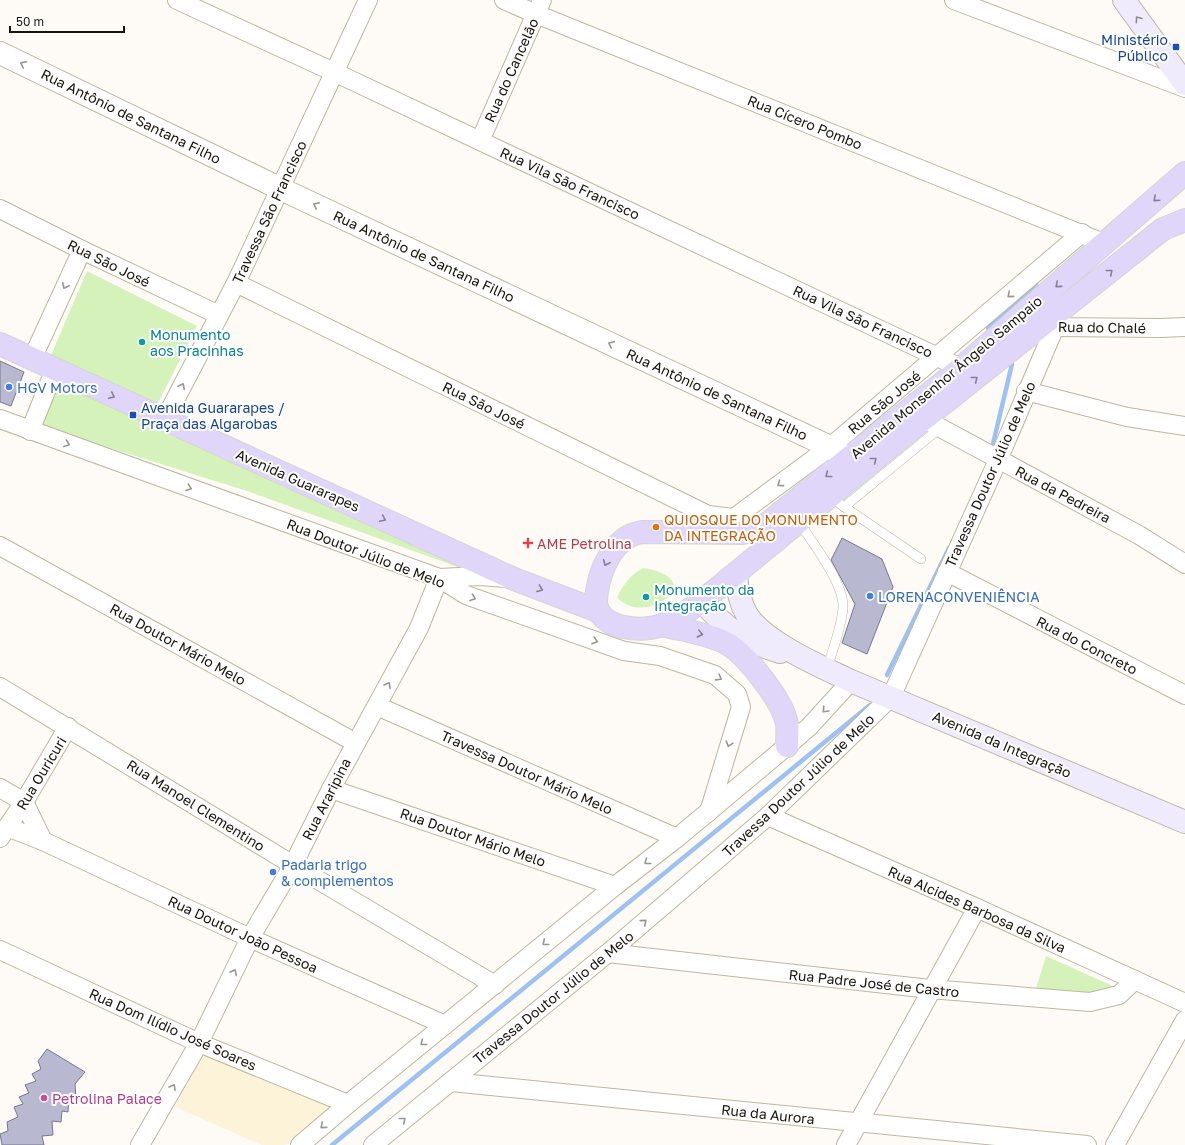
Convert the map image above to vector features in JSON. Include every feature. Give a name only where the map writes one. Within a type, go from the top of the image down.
[{"type":"main road","points":[[1124,0],[1185,84]]},
{"type":"main road","name":"Avenida Monsenhor Ângelo Sampaio","points":[[598,611],[596,599],[599,580],[615,547],[626,537],[633,533],[642,532],[686,531],[738,525],[757,530],[763,527],[839,453],[961,368],[1106,244],[1185,173]]},
{"type":"main road","name":"Avenida Monsenhor Ângelo Sampaio","points":[[662,625],[673,621],[702,601],[799,522],[836,502],[932,424],[1163,229],[1185,220]]},
{"type":"main road","name":"Avenida Guararapes","points":[[0,344],[164,421],[514,579],[598,611],[608,621],[620,627],[638,630],[662,625]]},
{"type":"main road","name":"Avenida da Integração","points":[[736,574],[737,588],[747,615],[756,626],[780,644],[851,681],[1185,822]]},
{"type":"main road","name":"Avenida da Integração","points":[[702,601],[724,625],[735,634],[755,643],[823,667]]},
{"type":"main road","points":[[662,625],[704,635],[725,642],[741,654],[773,695],[782,710],[787,724],[787,746]]},
{"type":"street","name":"Rua Vila São Francisco","points":[[177,0],[334,72],[961,368]]},
{"type":"street","name":"Travessa São Francisco","points":[[164,421],[236,283],[368,0]]},
{"type":"street","name":"Rua Cícero Pombo","points":[[504,0],[539,7],[1106,244]]},
{"type":"street","points":[[954,0],[1185,88]]},
{"type":"street","name":"Rua do Cancelão","points":[[480,141],[539,7]]},
{"type":"street","name":"Rua Antônio de Santana Filho","points":[[0,53],[279,188],[839,453]]},
{"type":"street","name":"Rua São José","points":[[0,209],[219,315]]},
{"type":"street","name":"Rua São José","points":[[839,453],[938,357],[1082,233]]},
{"type":"street","points":[[32,358],[82,250]]},
{"type":"street","name":"Rua São José","points":[[236,283],[708,515],[738,525]]},
{"type":"street","name":"Rua do Chalé","points":[[1050,325],[1160,328],[1185,327]]},
{"type":"street","name":"Travessa Doutor Júlio de Melo","points":[[373,1145],[608,953],[768,816],[891,697],[998,460],[1026,391],[1050,325]]},
{"type":"street","name":"Rua do Chalé","points":[[1160,328],[1185,332]]},
{"type":"street","points":[[30,431],[55,369]]},
{"type":"street","points":[[1026,391],[1128,418],[1185,437]]},
{"type":"street","points":[[1128,418],[1185,426]]},
{"type":"street","name":"Rua Doutor Júlio de Melo","points":[[0,419],[439,578],[466,595],[617,649],[660,656],[715,675],[737,694],[741,707],[708,812]]},
{"type":"street","name":"Rua da Pedreira","points":[[932,424],[1139,535],[1185,556]]},
{"type":"street","name":"Rua da Pedreira","points":[[1139,535],[1185,564]]},
{"type":"street","name":"Rua Doutor Mário Melo","points":[[0,546],[356,743]]},
{"type":"street","name":"Rua do Concreto","points":[[947,572],[1185,695]]},
{"type":"street","points":[[439,578],[480,576],[514,579]]},
{"type":"street","name":"Rua Araripina","points":[[140,1145],[199,1043],[250,938],[293,865],[331,789],[419,628],[439,578]]},
{"type":"street","points":[[300,1145],[615,886],[678,838],[809,727],[851,681]]},
{"type":"street","name":"Rua Manoel Clementino","points":[[0,687],[293,865],[495,985]]},
{"type":"street","name":"Travessa Doutor Mário Melo","points":[[377,706],[678,838]]},
{"type":"street","name":"Rua Ouricuri","points":[[3,833],[24,802],[68,727]]},
{"type":"street","points":[[0,788],[24,802],[42,841]]},
{"type":"street","name":"Rua Doutor Mário Melo","points":[[331,789],[615,886]]},
{"type":"street","name":"Rua Alcides Barbosa da Silva","points":[[768,816],[977,908],[1185,1003]]},
{"type":"street","name":"Rua Doutor João Pessoa","points":[[3,833],[42,841],[250,938],[445,1025]]},
{"type":"street","points":[[846,1145],[930,989],[977,908]]},
{"type":"street","name":"Rua Dom Ilídio José Soares","points":[[0,950],[199,1043],[348,1104]]},
{"type":"street","name":"Rua Padre José de Castro","points":[[608,953],[930,989],[1090,1002],[1119,995],[1135,980]]},
{"type":"street","points":[[1115,1145],[1184,1023]]},
{"type":"street","name":"Rua da Aurora","points":[[450,1082],[1086,1145]]},
{"type":"lane","points":[[836,502],[921,559]]},
{"type":"lane","points":[[799,522],[828,565],[842,599],[843,607],[823,667]]},
{"type":"shaded area","points":[[204,1053],[336,1110],[285,1145],[262,1145],[175,1107]]},
{"type":"green space","points":[[87,271],[197,326],[157,405],[51,355]]},
{"type":"green space","points":[[59,379],[466,570],[247,491],[40,426]]},
{"type":"green space","points":[[643,568],[664,574],[672,581],[674,591],[661,602],[646,607],[630,606],[623,603],[617,597],[622,588],[634,574]]},
{"type":"green space","points":[[1046,956],[1126,992],[1125,1000],[1035,992]]},
{"type":"building","name":"HGV Motors","points":[[0,361],[24,372],[11,406],[0,402]]},
{"type":"building","name":"LORENACONVENIÊNCIA","points":[[842,538],[882,559],[893,587],[867,654],[842,643],[855,604],[831,560]]},
{"type":"building","name":"Petrolina Palace","points":[[47,1049],[85,1072],[75,1084],[76,1098],[69,1096],[68,1112],[62,1111],[61,1122],[52,1121],[53,1135],[42,1136],[44,1145],[2,1145],[0,1134],[8,1131],[7,1122],[18,1117],[14,1107],[23,1104],[19,1097],[29,1093],[25,1085],[36,1081],[32,1074],[41,1069],[38,1061]]},
{"type":"waterway","points":[[988,328],[1036,284]]},
{"type":"waterway","points":[[993,444],[1012,364]]},
{"type":"waterway","points":[[887,675],[949,548]]},
{"type":"waterway","points":[[332,1145],[870,705]]},
{"type":"place","name":"Ministério Público","points":[[1176,47]]},
{"type":"place","name":"Monumento aos Pracinhas","points":[[142,342]]},
{"type":"place","name":"HGV Motors","points":[[9,387]]},
{"type":"place","name":"Avenida Guararapes / Praça das Algarobas","points":[[133,415]]},
{"type":"place","name":"QUIOSQUE DO MONUMENTO DA INTEGRAÇÃO","points":[[656,527]]},
{"type":"place","name":"AME Petrolina","points":[[528,543]]},
{"type":"place","name":"LORENACONVENIÊNCIA","points":[[870,596]]},
{"type":"place","name":"Monumento da Integração","points":[[646,597]]},
{"type":"place","name":"Padaria trigo & complementos","points":[[273,872]]},
{"type":"place","name":"Petrolina Palace","points":[[44,1098]]}]
